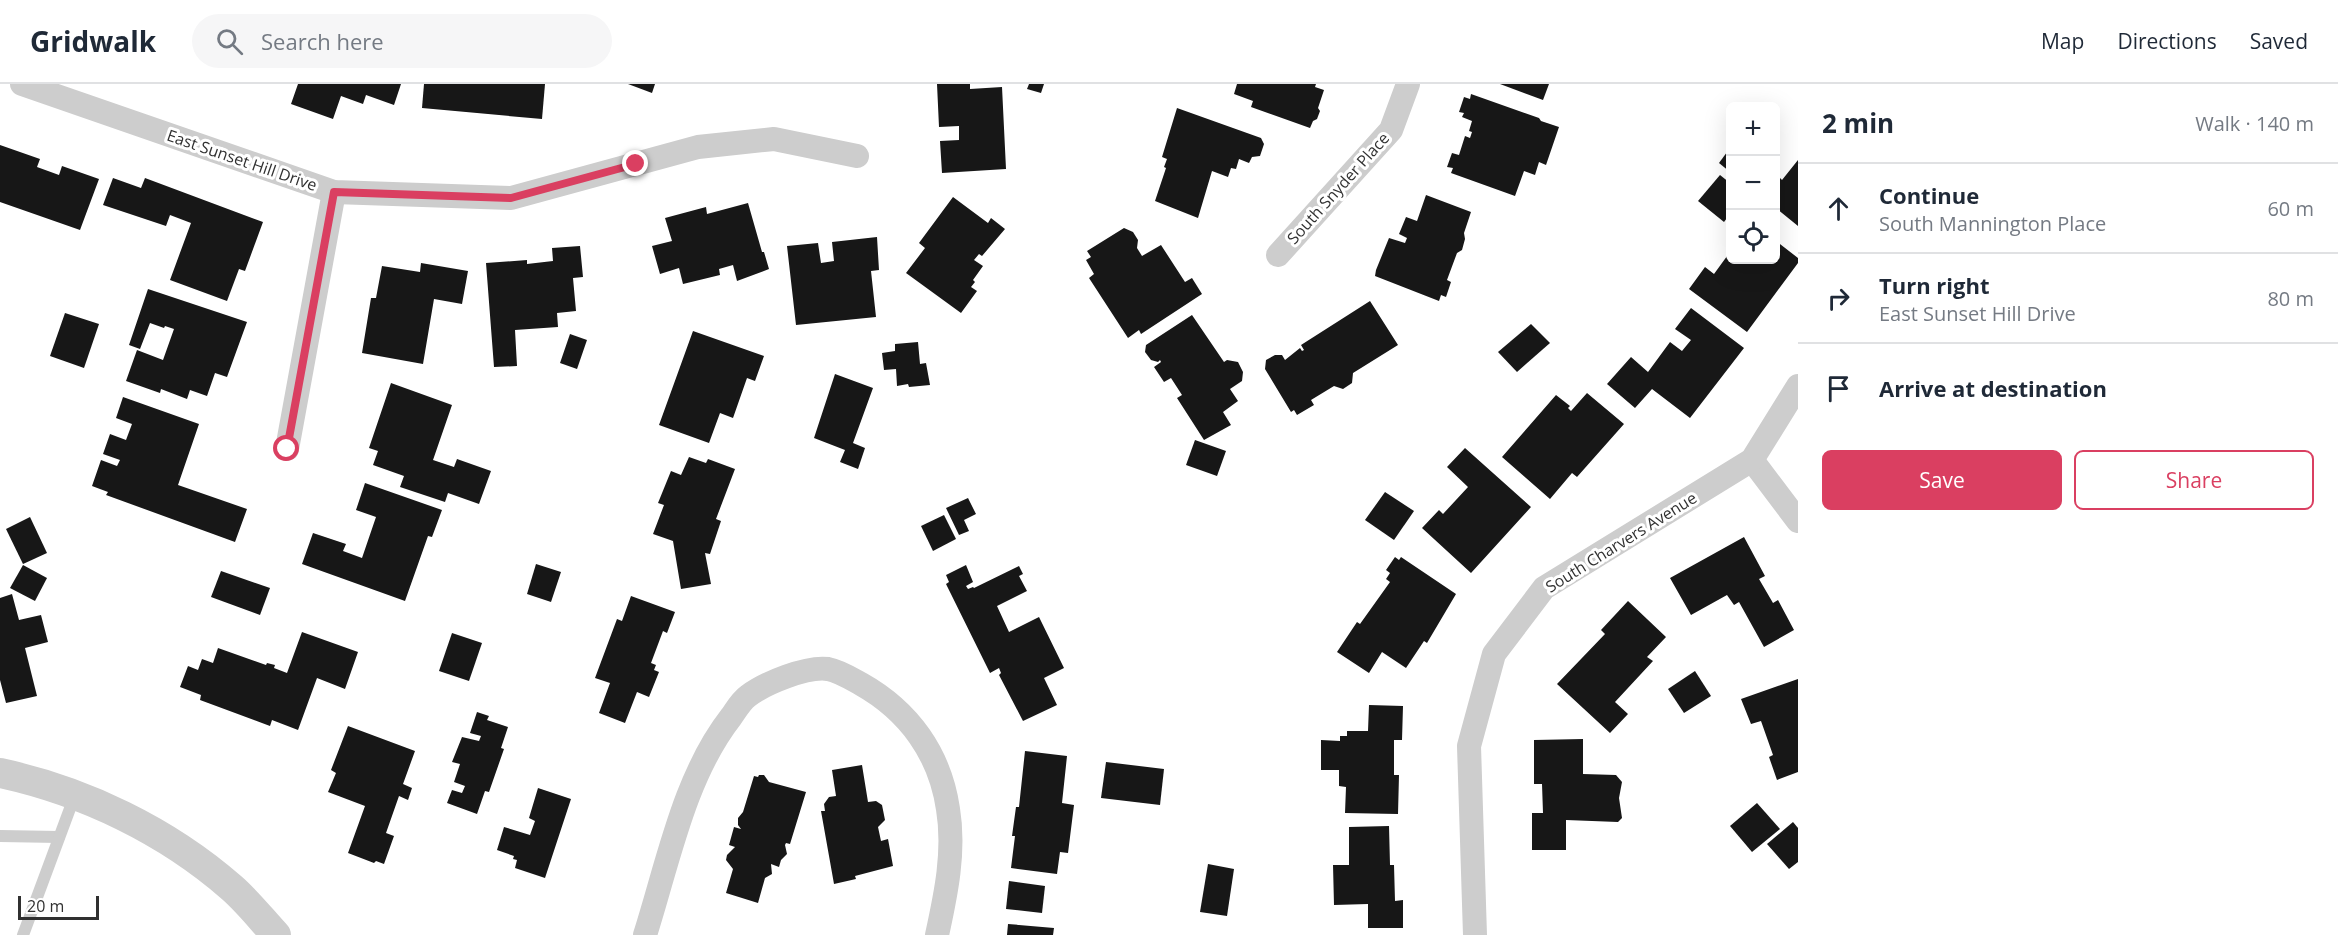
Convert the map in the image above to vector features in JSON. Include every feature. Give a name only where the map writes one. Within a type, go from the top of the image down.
[{"type":"street","name":"East Sunset Hill Drive","points":[[22,84],[334,192],[511,198],[698,147],[774,139],[857,156]]},
{"type":"street","name":"South Snyder Place","points":[[1278,255],[1391,130],[1408,84]]},
{"type":"street","points":[[287,449],[334,192]]},
{"type":"street","name":"South Charvers Avenue","points":[[1475,935],[1469,746],[1494,654],[1544,588],[1752,460],[1798,386]]},
{"type":"street","points":[[1752,460],[1798,521]]},
{"type":"street","points":[[645,935],[693,780],[718,734],[747,696],[785,675],[828,669],[854,679],[880,695],[903,714],[924,739],[940,775],[948,808],[951,842],[945,901],[937,935]]},
{"type":"street","points":[[0,773],[75,794],[130,819],[182,850],[233,888],[276,935]]},
{"type":"lane","points":[[23,935],[75,794]]},
{"type":"lane","points":[[0,836],[59,837]]},
{"type":"building","points":[[298,84],[401,84],[394,105],[366,95],[363,104],[341,96],[333,119],[291,104]]},
{"type":"building","points":[[424,84],[545,84],[542,119],[422,108]]},
{"type":"building","points":[[628,84],[655,84],[652,93]]},
{"type":"building","points":[[937,84],[970,84],[970,89],[1002,87],[1006,169],[942,173],[940,141],[959,140],[959,126],[939,127]]},
{"type":"building","points":[[1029,84],[1044,84],[1041,93],[1027,89]]},
{"type":"building","points":[[1237,84],[1316,84],[1315,87],[1324,90],[1317,119],[1313,121],[1310,128],[1251,107],[1253,101],[1234,94]]},
{"type":"building","points":[[1500,84],[1549,84],[1543,100]]},
{"type":"building","points":[[1471,94],[1559,127],[1546,165],[1539,162],[1535,175],[1524,171],[1515,196],[1451,173],[1453,168],[1447,167],[1452,153],[1459,155],[1465,136],[1470,138],[1472,132],[1469,131],[1472,121],[1462,117],[1464,113],[1459,112],[1464,97],[1470,99]]},
{"type":"building","points":[[1177,108],[1261,138],[1264,144],[1260,156],[1252,157],[1249,163],[1239,159],[1236,169],[1231,168],[1228,177],[1212,171],[1198,218],[1155,201],[1166,168],[1164,167],[1167,159],[1162,157]]},
{"type":"building","points":[[0,145],[40,159],[37,167],[59,175],[62,166],[99,179],[80,230],[0,202]]},
{"type":"building","points":[[1726,153],[1726,169],[1719,163]]},
{"type":"building","points":[[1798,160],[1798,226],[1780,211],[1780,178],[1782,180]]},
{"type":"building","points":[[1720,175],[1726,180],[1726,219],[1724,222],[1698,201]]},
{"type":"building","points":[[113,178],[141,188],[145,178],[263,222],[245,271],[239,269],[227,301],[170,280],[191,223],[170,215],[166,226],[103,205]]},
{"type":"building","points":[[1426,195],[1471,212],[1464,233],[1462,250],[1457,253],[1447,280],[1451,282],[1446,297],[1441,295],[1439,301],[1375,276],[1389,238],[1405,243],[1407,238],[1399,234],[1406,217],[1417,221]]},
{"type":"building","points":[[953,197],[988,223],[991,218],[1005,229],[982,256],[979,254],[974,260],[983,266],[971,287],[977,291],[961,313],[906,273],[925,248],[919,243]]},
{"type":"building","points":[[748,203],[769,269],[737,281],[733,265],[719,269],[720,275],[683,284],[679,268],[660,274],[652,246],[672,241],[665,218],[706,207],[707,214]]},
{"type":"building","points":[[1124,228],[1133,232],[1138,240],[1137,248],[1142,256],[1161,245],[1185,282],[1192,278],[1202,294],[1141,334],[1139,330],[1128,338],[1089,278],[1094,274],[1086,260],[1091,257],[1087,251]]},
{"type":"building","points":[[877,237],[879,270],[871,271],[876,317],[796,325],[787,246],[818,243],[821,263],[834,261],[832,242]]},
{"type":"building","points":[[1780,244],[1798,258],[1798,263],[1747,332],[1689,289],[1705,267],[1714,274],[1726,258],[1726,264],[1780,264]]},
{"type":"building","points":[[580,246],[583,277],[573,278],[576,311],[557,313],[558,327],[515,330],[517,366],[494,367],[486,263],[527,260],[527,264],[553,261],[552,248]]},
{"type":"building","points":[[421,263],[468,271],[462,304],[434,299],[423,364],[362,353],[371,298],[376,298],[382,266],[420,272]]},
{"type":"building","points":[[148,289],[247,322],[227,377],[215,373],[207,396],[190,390],[187,399],[161,389],[160,393],[126,381],[137,350],[163,360],[174,329],[150,323],[140,349],[129,345]]},
{"type":"building","points":[[1370,301],[1398,345],[1353,373],[1352,383],[1343,389],[1334,386],[1311,400],[1314,405],[1297,415],[1294,410],[1291,412],[1265,369],[1266,360],[1275,355],[1282,355],[1285,360],[1300,348],[1304,350],[1301,345]]},
{"type":"building","points":[[1691,308],[1744,348],[1690,418],[1652,389],[1635,408],[1607,384],[1631,357],[1648,372],[1670,342],[1682,351],[1691,340],[1675,329]]},
{"type":"building","points":[[65,313],[99,324],[84,368],[50,356]]},
{"type":"building","points":[[1192,315],[1224,362],[1227,360],[1238,362],[1243,372],[1242,381],[1230,389],[1238,401],[1223,412],[1231,425],[1204,440],[1177,398],[1182,395],[1171,378],[1164,382],[1154,367],[1161,362],[1160,360],[1158,362],[1151,360],[1145,352],[1146,345]]},
{"type":"building","points":[[1531,324],[1550,343],[1517,372],[1498,352]]},
{"type":"building","points":[[693,331],[764,356],[755,381],[747,378],[733,418],[720,413],[709,443],[659,425]]},
{"type":"building","points":[[570,334],[587,340],[577,369],[560,363]]},
{"type":"building","points":[[918,342],[920,364],[926,363],[930,385],[897,386],[896,369],[884,370],[882,353],[895,351],[895,344]]},
{"type":"building","points":[[835,374],[873,388],[853,443],[865,448],[858,469],[840,462],[845,450],[814,438]]},
{"type":"building","points":[[391,383],[452,405],[433,460],[454,467],[457,459],[491,471],[479,504],[448,493],[445,502],[400,487],[404,476],[373,465],[378,451],[369,448]]},
{"type":"building","points":[[1587,393],[1624,424],[1577,477],[1572,473],[1550,499],[1502,457],[1556,395],[1570,406],[1568,408],[1571,411]]},
{"type":"building","points":[[123,397],[199,424],[178,485],[247,509],[235,542],[106,495],[108,492],[92,486],[101,460],[117,466],[120,460],[103,454],[110,434],[126,440],[132,424],[116,418]]},
{"type":"building","points":[[1195,440],[1226,451],[1217,476],[1186,465]]},
{"type":"building","points":[[1465,448],[1531,507],[1471,573],[1422,528],[1439,510],[1443,514],[1468,487],[1447,467]]},
{"type":"building","points":[[689,457],[706,463],[708,459],[735,469],[716,519],[721,521],[710,554],[705,553],[711,584],[681,589],[673,541],[653,534],[664,505],[658,503],[671,471],[681,475]]},
{"type":"building","points":[[365,483],[442,510],[432,537],[428,536],[405,601],[302,564],[313,533],[346,544],[343,551],[362,558],[376,517],[356,510]]},
{"type":"building","points":[[1385,492],[1414,511],[1394,540],[1365,520]]},
{"type":"building","points":[[968,498],[976,514],[964,520],[969,531],[959,535],[946,508]]},
{"type":"building","points":[[944,515],[956,539],[933,551],[921,526]]},
{"type":"building","points":[[30,517],[47,553],[23,564],[6,529]]},
{"type":"building","points":[[1744,537],[1765,576],[1759,579],[1773,603],[1778,600],[1794,630],[1764,647],[1739,602],[1734,605],[1727,595],[1691,615],[1670,578]]},
{"type":"building","points":[[1395,557],[1399,560],[1401,557],[1456,594],[1427,643],[1424,641],[1406,668],[1382,652],[1369,673],[1337,652],[1357,622],[1360,624],[1390,582],[1386,579],[1390,573],[1386,570]]},
{"type":"building","points":[[536,564],[561,572],[551,602],[527,594]]},
{"type":"building","points":[[23,565],[47,578],[35,601],[10,588]]},
{"type":"building","points":[[966,565],[973,582],[966,586],[968,589],[1019,566],[1023,574],[1019,576],[1027,591],[997,606],[1009,632],[1039,617],[1064,668],[1044,678],[1057,705],[1023,721],[999,675],[1001,673],[999,668],[990,673],[946,584],[949,582],[946,575]]},
{"type":"building","points":[[221,571],[270,588],[260,615],[211,597]]},
{"type":"building","points":[[12,594],[19,620],[41,615],[48,642],[25,648],[37,696],[6,703],[0,680],[0,598]]},
{"type":"building","points":[[631,596],[675,612],[667,633],[663,631],[651,663],[656,665],[654,670],[659,672],[649,697],[637,692],[625,723],[599,713],[610,683],[595,678],[617,619],[622,621]]},
{"type":"building","points":[[1628,601],[1666,637],[1647,657],[1653,661],[1615,702],[1628,714],[1610,733],[1557,684],[1605,634],[1601,630]]},
{"type":"building","points":[[302,632],[358,652],[345,689],[317,678],[298,730],[272,720],[270,726],[200,700],[201,695],[180,687],[188,666],[198,670],[202,659],[213,663],[218,648],[266,665],[267,663],[275,665],[274,668],[287,673]]},
{"type":"building","points":[[452,633],[482,643],[469,681],[439,671]]},
{"type":"building","points":[[1695,671],[1711,696],[1684,713],[1668,689]]},
{"type":"building","points":[[1798,679],[1798,772],[1777,780],[1769,757],[1773,755],[1761,721],[1751,724],[1741,699]]},
{"type":"building","points":[[1369,705],[1403,706],[1402,740],[1394,740],[1394,775],[1399,775],[1398,814],[1345,813],[1346,787],[1339,786],[1339,770],[1321,770],[1321,740],[1340,741],[1340,736],[1347,736],[1347,731],[1368,731]]},
{"type":"building","points":[[477,712],[489,716],[487,720],[508,727],[501,748],[504,749],[489,792],[485,791],[477,814],[447,803],[452,790],[462,793],[465,786],[454,782],[460,764],[452,762],[462,737],[479,741],[481,736],[470,733]]},
{"type":"building","points":[[348,726],[415,751],[403,784],[412,788],[408,800],[399,796],[386,833],[394,836],[384,864],[376,861],[374,863],[348,853],[365,806],[328,792],[336,773],[331,770]]},
{"type":"building","points":[[1583,739],[1583,774],[1616,775],[1622,782],[1619,798],[1622,818],[1618,822],[1566,820],[1566,850],[1532,850],[1532,813],[1543,813],[1542,784],[1534,784],[1534,740]]},
{"type":"building","points":[[1025,751],[1067,756],[1062,803],[1074,805],[1068,853],[1060,852],[1057,874],[1011,868],[1015,836],[1012,836],[1016,807],[1019,807]]},
{"type":"building","points":[[1106,762],[1164,769],[1160,805],[1101,798]]},
{"type":"building","points":[[862,765],[868,802],[876,801],[882,805],[885,820],[878,827],[881,841],[888,839],[893,866],[834,884],[821,811],[825,811],[824,804],[829,797],[836,796],[832,770]]},
{"type":"building","points":[[764,775],[769,782],[806,792],[790,844],[785,845],[787,854],[781,860],[779,867],[771,864],[772,874],[765,878],[758,903],[726,893],[733,869],[726,860],[727,855],[735,847],[729,845],[734,827],[741,829],[738,825],[738,818],[743,812],[754,776]]},
{"type":"building","points":[[538,788],[571,799],[545,878],[515,868],[517,860],[513,859],[514,856],[497,850],[504,827],[530,835],[535,821],[529,818]]},
{"type":"building","points":[[1757,803],[1780,829],[1752,852],[1730,826]]},
{"type":"building","points":[[1793,822],[1798,828],[1798,862],[1789,869],[1767,844]]},
{"type":"building","points":[[1389,826],[1390,865],[1394,865],[1395,901],[1403,900],[1403,928],[1368,928],[1368,904],[1334,905],[1333,865],[1349,865],[1349,827]]},
{"type":"building","points":[[1208,864],[1234,869],[1227,916],[1200,912]]},
{"type":"building","points":[[1009,881],[1045,886],[1042,913],[1006,909]]},
{"type":"building","points":[[1008,924],[1054,928],[1053,935],[1007,935]]},
{"type":"route","points":[[287,449],[334,192],[511,198],[636,164]]}]
